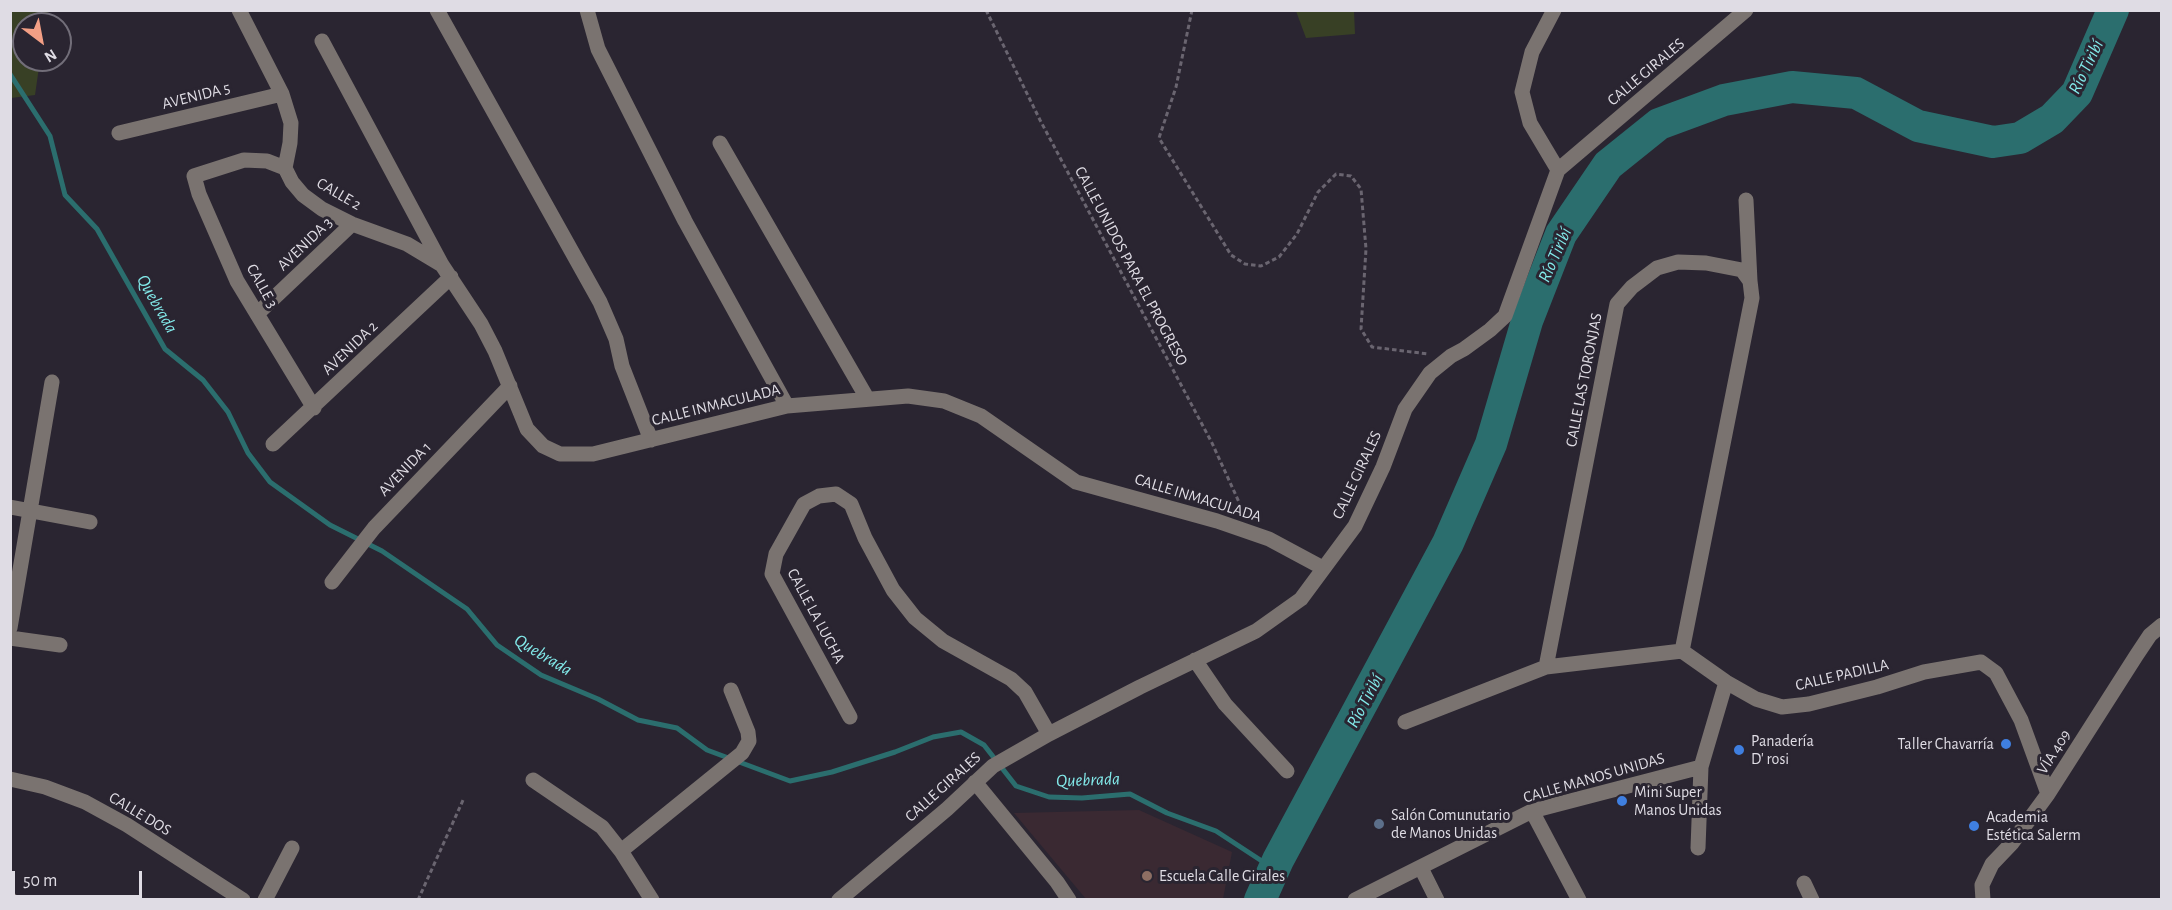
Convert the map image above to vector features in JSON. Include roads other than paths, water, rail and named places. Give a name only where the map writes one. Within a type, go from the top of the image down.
[{"type":"street","points":[[239,10],[282,94],[291,123],[285,168]]},
{"type":"street","points":[[437,10],[600,302],[616,339],[622,366],[651,440]]},
{"type":"street","points":[[587,10],[598,49],[686,221],[787,406]]},
{"type":"street","points":[[1554,10],[1532,52],[1521,92],[1530,123],[1558,170]]},
{"type":"street","name":"CALLE GIRALES","points":[[839,900],[930,825],[993,766],[1049,734],[1256,631],[1301,598],[1355,526],[1383,466],[1405,409],[1430,373],[1450,356],[1482,337],[1504,316],[1558,170],[1746,10]]},
{"type":"street","name":"CALLE INMACULADA","points":[[322,40],[446,271],[481,324],[527,429],[543,446],[560,454],[593,454],[787,406],[908,396],[944,401],[981,416],[1076,482],[1217,521],[1269,539],[1323,568]]},
{"type":"street","name":"AVENIDA 5","points":[[119,133],[282,94]]},
{"type":"street","points":[[720,143],[867,398]]},
{"type":"street","name":"CALLE 3","points":[[285,168],[267,161],[244,160],[194,176],[199,194],[237,280],[314,408]]},
{"type":"street","name":"CALLE 2","points":[[285,168],[292,182],[303,195],[322,209],[352,224],[407,244],[446,271]]},
{"type":"street","points":[[1405,722],[1546,667],[1682,651],[1752,298],[1746,200]]},
{"type":"street","name":"AVENIDA 3","points":[[257,314],[352,224]]},
{"type":"street","name":"CALLE LAS TORONJAS","points":[[1546,667],[1617,304],[1632,287],[1657,268],[1678,262],[1706,263],[1742,270],[1750,281]]},
{"type":"street","name":"AVENIDA 2","points":[[273,444],[314,408],[446,271]]},
{"type":"street","points":[[10,628],[52,382]]},
{"type":"street","name":"AVENIDA 1","points":[[332,582],[374,528],[510,386]]},
{"type":"street","name":"CALLE LA LUCHA","points":[[850,717],[772,574],[776,554],[804,504],[819,496],[836,494],[851,504],[865,538],[893,590],[915,618],[942,641],[1011,679],[1025,692],[1049,734]]},
{"type":"street","points":[[10,507],[90,522]]},
{"type":"street","name":"VÍA 409","points":[[1983,900],[1982,885],[1992,864],[2012,843],[2048,794],[2150,635],[2162,624]]},
{"type":"street","points":[[10,638],[60,645]]},
{"type":"street","name":"CALLE PADILLA","points":[[1682,651],[1726,682],[1756,699],[1782,707],[1809,704],[1877,687],[1924,672],[1981,662],[1996,673],[2021,720],[2048,794]]},
{"type":"street","points":[[1195,660],[1225,704],[1287,771]]},
{"type":"street","points":[[1698,848],[1701,767],[1726,682]]},
{"type":"street","points":[[621,851],[742,753],[749,741],[748,732],[731,690]]},
{"type":"street","name":"CALLE MANOS UNIDAS","points":[[1355,900],[1532,811],[1701,767]]},
{"type":"street","name":"CALLE DOS","points":[[10,778],[45,787],[85,802],[127,825],[243,900]]},
{"type":"street","points":[[533,780],[602,827],[621,851],[652,900]]},
{"type":"street","points":[[975,782],[1057,882],[1069,900]]},
{"type":"street","points":[[1532,811],[1579,900]]},
{"type":"street","points":[[266,900],[292,848]]},
{"type":"street","points":[[1421,868],[1437,900]]},
{"type":"street","points":[[1804,883],[1812,900]]},
{"type":"waterway","name":"Río Tiribí","points":[[1260,900],[1278,860],[1448,543],[1491,444],[1527,321],[1561,234],[1608,165],[1659,124],[1724,100],[1792,87],[1856,93],[1918,126],[1993,142],[2020,138],[2052,119],[2077,93],[2113,10]]},
{"type":"waterway","name":"Quebrada","points":[[10,74],[50,136],[65,195],[97,229],[165,349],[203,380],[228,412],[248,453],[270,482],[330,525],[382,551],[467,609],[497,645],[541,675],[598,699],[638,720],[677,728],[707,750],[790,781],[832,772],[933,737],[961,732],[984,745],[1016,786],[1049,797],[1082,798],[1130,794],[1167,813],[1216,831],[1274,869]]},
{"type":"place","name":"Taller Chavarría","points":[[2006,744]]},
{"type":"place","name":"Panadería D' rosi","points":[[1739,750]]},
{"type":"place","name":"Mini Super Manos Unidas","points":[[1622,801]]},
{"type":"place","name":"Salón Comunutario de Manos Unidas","points":[[1379,824]]},
{"type":"place","name":"Academia Estética Salerm","points":[[1974,826]]},
{"type":"place","name":"Escuela Calle Girales","points":[[1147,876]]}]
